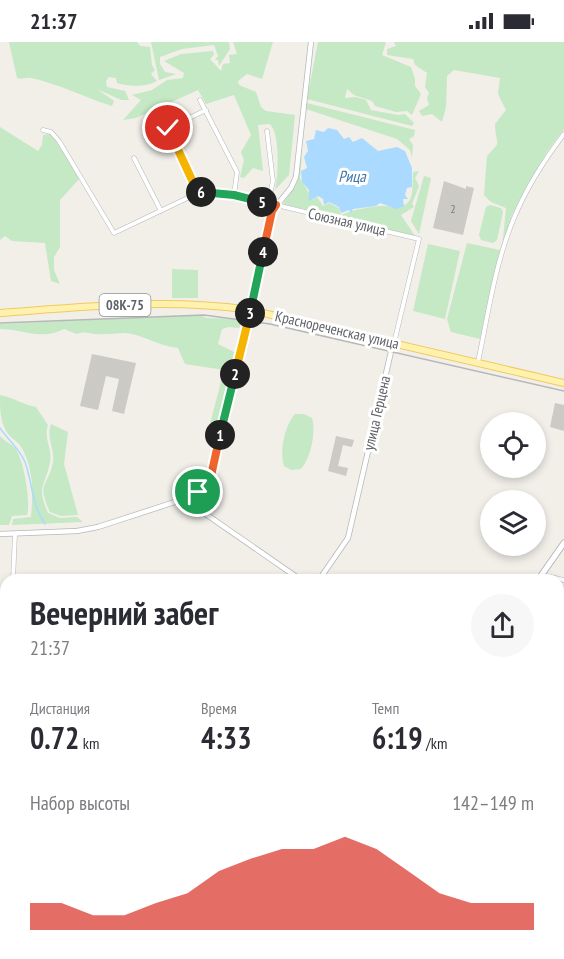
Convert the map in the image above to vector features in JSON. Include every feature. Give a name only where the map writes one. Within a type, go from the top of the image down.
[{"type":"main road","name":"Краснореченская улица","points":[[0,313],[167,303],[207,304],[250,310],[564,383]]},
{"type":"main road","points":[[543,574],[564,543]]},
{"type":"street","points":[[0,534],[89,529],[184,499],[198,492],[211,476],[272,211],[291,188],[296,177],[311,42]]},
{"type":"street","points":[[200,100],[237,172],[234,195]]},
{"type":"street","points":[[168,128],[206,110]]},
{"type":"street","points":[[44,130],[51,132],[59,141],[114,233],[198,193],[162,115]]},
{"type":"street","points":[[267,131],[273,181],[268,203]]},
{"type":"street","points":[[478,362],[502,253],[514,216],[549,155],[564,134]]},
{"type":"street","points":[[134,158],[161,211]]},
{"type":"street","name":"Союзная улица","points":[[198,193],[234,195],[419,239]]},
{"type":"street","name":"улица Герцена","points":[[323,574],[348,538],[419,239]]},
{"type":"street","points":[[184,499],[292,574]]},
{"type":"street","points":[[13,574],[15,534]]},
{"type":"green space","points":[[9,42],[137,42],[140,46],[150,47],[152,65],[155,70],[151,74],[157,81],[132,86],[117,83],[116,78],[109,77],[106,81],[107,87],[125,91],[129,100],[121,100],[97,89],[114,101],[112,106],[62,87],[29,78],[17,78]]},
{"type":"green space","points":[[151,42],[229,42],[230,49],[219,66],[218,60],[215,60],[218,56],[214,45],[182,49],[160,57],[160,64],[165,72],[176,74],[159,80]]},
{"type":"green space","points":[[233,42],[273,42],[262,79],[247,74],[238,81],[239,85],[256,92],[261,107],[266,111],[295,115],[289,175],[275,190],[278,165],[277,145],[273,128],[269,124],[258,125],[263,171],[253,168],[244,178],[240,177],[244,160],[241,152],[251,135],[234,95],[206,104],[198,90],[136,118],[123,120],[141,100],[132,95],[152,90],[167,80],[183,78],[184,73],[164,61],[181,54],[213,51],[214,55],[210,59],[221,71],[223,64],[230,63],[229,55],[237,54]]},
{"type":"green space","points":[[318,42],[386,42],[382,55],[411,67],[415,86],[421,94],[412,115],[407,111],[396,112],[375,106],[372,101],[354,95],[347,89],[345,98],[356,97],[366,100],[371,110],[398,115],[405,114],[414,123],[412,126],[307,99]]},
{"type":"green space","points":[[394,42],[564,42],[564,129],[547,152],[512,215],[502,248],[506,208],[491,202],[484,195],[487,156],[497,143],[495,124],[506,110],[498,94],[500,78],[454,70],[447,76],[446,107],[442,122],[432,114],[422,116],[419,111],[429,105],[427,98],[429,93],[425,87],[427,73],[415,65],[413,59],[387,55],[387,49],[396,46]]},
{"type":"green space","points":[[307,103],[415,130],[414,136],[409,139],[413,145],[412,158],[410,150],[397,139],[306,109]]},
{"type":"green space","points":[[0,127],[38,151],[42,145],[43,135],[51,134],[80,178],[60,200],[60,247],[54,257],[54,270],[60,284],[51,281],[45,243],[12,241],[5,236],[0,240]]},
{"type":"green space","points":[[302,154],[300,178],[309,193],[309,201],[317,197],[323,206],[329,203],[339,208],[341,215],[369,207],[395,207],[407,204],[412,195],[413,172],[419,171],[415,178],[419,186],[412,204],[414,207],[401,215],[415,236],[283,204],[296,185]]},
{"type":"green space","points":[[424,176],[431,178],[419,234],[411,221]]},
{"type":"green space","points":[[490,205],[501,208],[503,212],[497,240],[493,243],[481,240],[479,235],[486,207]]},
{"type":"green space","points":[[467,243],[500,250],[480,339],[451,332],[447,319]]},
{"type":"green space","points":[[428,244],[460,251],[445,319],[413,311]]},
{"type":"green space","points":[[172,269],[198,270],[198,298],[172,298]]},
{"type":"green space","points":[[200,315],[207,318],[239,319],[242,322],[239,328],[222,329],[218,344],[236,353],[219,423],[215,425],[210,424],[224,370],[185,364],[178,348],[138,335],[124,333],[84,332],[77,334],[64,329],[39,334],[0,329],[0,324]]},
{"type":"green space","points":[[0,395],[36,407],[48,425],[47,434],[51,457],[42,491],[48,513],[60,518],[77,517],[83,522],[12,525],[13,519],[31,517],[32,482],[29,465],[22,448],[9,435],[2,421]]},
{"type":"green space","points":[[295,414],[304,414],[312,418],[313,437],[305,464],[301,469],[291,470],[284,466],[283,446],[288,425]]},
{"type":"green space","points":[[51,424],[68,432],[64,464],[78,515],[61,516],[50,512],[46,502],[43,489],[53,462],[49,434]]},
{"type":"green space","points":[[0,436],[14,447],[18,454],[24,471],[27,491],[27,515],[12,516],[9,525],[0,525]]},
{"type":"water","name":"Рица","points":[[328,128],[337,130],[344,139],[349,137],[353,142],[362,138],[378,151],[397,147],[405,151],[412,168],[412,187],[407,188],[405,195],[408,199],[403,199],[404,206],[397,209],[380,203],[376,206],[353,209],[351,213],[349,210],[341,213],[339,207],[329,202],[324,205],[323,199],[318,196],[309,201],[309,190],[302,182],[301,171],[307,168],[304,157],[308,151],[306,141],[314,139],[316,130],[324,132]]},
{"type":"building","points":[[444,181],[466,189],[466,186],[474,188],[463,235],[433,228]]},
{"type":"building","points":[[92,354],[136,363],[124,414],[112,411],[119,379],[106,376],[98,410],[80,406]]},
{"type":"building","points":[[555,403],[564,405],[564,431],[550,427]]},
{"type":"building","points":[[336,436],[354,440],[352,447],[343,445],[338,466],[348,468],[346,476],[328,471]]},
{"type":"waterway","points":[[0,428],[20,452],[25,462],[35,501],[45,524]]},
{"type":"tram line","points":[[0,323],[204,315],[270,324],[564,391]]},
{"type":"route","points":[[168,128],[198,193],[234,195],[276,205],[272,211],[211,476],[198,492]]}]
